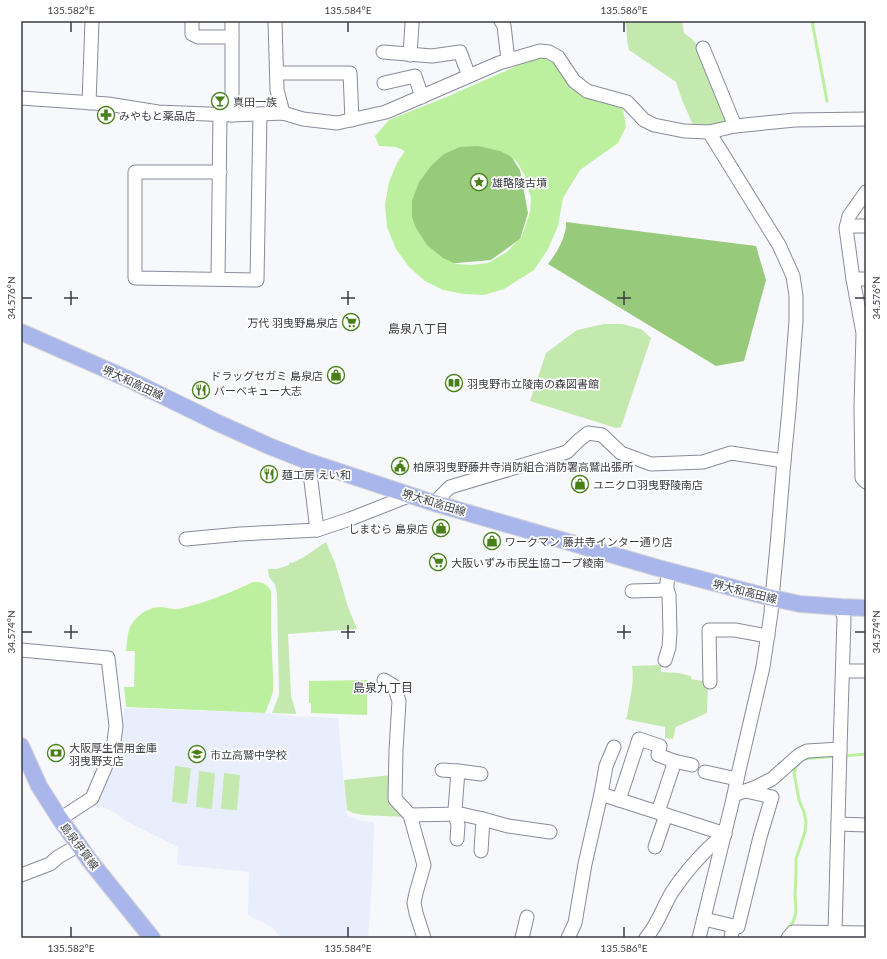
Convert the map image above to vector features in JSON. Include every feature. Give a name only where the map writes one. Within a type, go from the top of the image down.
[{"type":"main road","name":"堺大和高田線","points":[[21,332],[128,378],[218,424],[269,446],[308,461],[411,495],[672,572],[772,598],[800,604],[866,608]]},
{"type":"main road","name":"島泉伊賀線","points":[[21,746],[39,786],[60,819],[152,938]]},
{"type":"street","points":[[89,103],[92,21]]},
{"type":"street","points":[[192,21],[192,34],[198,37],[232,37]]},
{"type":"street","points":[[218,279],[220,172],[226,115],[232,21]]},
{"type":"street","points":[[275,21],[277,90],[283,114]]},
{"type":"street","points":[[501,21],[504,26],[508,60]]},
{"type":"street","points":[[410,55],[412,24]]},
{"type":"street","points":[[702,48],[735,126]]},
{"type":"street","points":[[21,98],[108,104],[158,112],[226,115],[283,114],[303,119],[338,122],[386,112],[500,62],[540,51],[549,52],[558,57],[574,81],[587,91],[627,102],[644,120],[654,124],[684,130],[709,132],[735,126],[795,120],[866,119]]},
{"type":"street","points":[[383,52],[432,56],[460,52],[468,76]]},
{"type":"street","points":[[277,73],[350,73],[352,120]]},
{"type":"street","points":[[384,83],[415,76],[422,97]]},
{"type":"street","points":[[220,172],[135,172],[135,278],[257,280],[260,114]]},
{"type":"street","points":[[699,938],[724,834],[740,793],[737,779],[763,667],[768,636],[796,320],[796,296],[793,276],[779,245],[709,132]]},
{"type":"street","points":[[866,192],[849,216],[846,228],[853,279],[865,333],[864,385],[861,408],[864,441],[862,478],[866,482]]},
{"type":"street","points":[[847,226],[866,226]]},
{"type":"street","points":[[853,279],[866,280]]},
{"type":"street","points":[[434,502],[450,487],[567,452],[588,433],[602,435],[621,453],[651,464],[703,462],[731,453],[784,461]]},
{"type":"street","points":[[308,461],[317,530]]},
{"type":"street","points":[[186,539],[240,534],[317,530],[350,519],[411,495]]},
{"type":"street","points":[[665,660],[669,647],[670,632],[667,581],[672,572]]},
{"type":"street","points":[[632,591],[667,590]]},
{"type":"street","points":[[835,932],[844,618],[841,607]]},
{"type":"street","points":[[710,682],[709,630],[735,630],[768,636]]},
{"type":"street","points":[[21,650],[108,658],[116,726],[113,749],[92,798],[60,819]]},
{"type":"street","points":[[843,671],[866,672]]},
{"type":"street","points":[[384,680],[394,686],[399,701],[395,800],[410,815],[424,866],[414,903],[424,938]]},
{"type":"street","points":[[619,800],[639,740],[660,746],[658,755],[674,761],[692,765]]},
{"type":"street","points":[[568,938],[575,923],[585,864],[606,766],[614,746]]},
{"type":"street","points":[[740,793],[772,779],[799,755],[807,751],[840,754]]},
{"type":"street","points":[[655,847],[674,761]]},
{"type":"street","points":[[442,770],[481,774]]},
{"type":"street","points":[[457,839],[458,824],[455,814],[458,771]]},
{"type":"street","points":[[705,772],[737,779]]},
{"type":"street","points":[[704,919],[732,932],[738,927],[760,837],[772,797],[740,793]]},
{"type":"street","points":[[601,794],[724,834]]},
{"type":"street","points":[[410,815],[461,814],[508,826],[550,832]]},
{"type":"street","points":[[480,851],[483,819]]},
{"type":"street","points":[[838,824],[866,825]]},
{"type":"street","points":[[646,938],[652,932],[672,892],[696,860],[724,834]]},
{"type":"street","points":[[21,875],[50,864],[58,857],[79,845]]},
{"type":"street","points":[[522,938],[527,917]]},
{"type":"street","points":[[788,938],[792,932],[866,933]]},
{"type":"shaded area","points":[[626,21],[682,21],[684,33],[700,48],[730,121],[694,127],[676,82],[629,50]]},
{"type":"shaded area","points":[[542,58],[555,63],[597,99],[623,109],[626,127],[618,143],[580,170],[563,198],[558,226],[548,249],[534,270],[504,289],[484,295],[464,294],[443,290],[425,281],[409,267],[396,249],[387,227],[385,204],[389,182],[397,163],[405,151],[396,147],[379,146],[375,136],[389,120],[449,96],[528,61]],"holes":[[[478,146],[500,151],[510,156],[517,162],[524,174],[531,198],[530,212],[522,236],[507,252],[488,263],[471,265],[456,264],[443,258],[427,245],[416,228],[412,217],[412,201],[419,182],[431,166],[444,154],[460,147]]]},
{"type":"shaded area","points":[[463,140],[507,150],[520,170],[528,213],[520,239],[491,260],[446,264],[416,236],[407,207],[431,155]]},
{"type":"shaded area","points":[[566,222],[756,246],[766,280],[744,361],[716,366],[548,264],[562,241]]},
{"type":"shaded area","points":[[604,324],[622,324],[641,329],[651,338],[621,427],[616,428],[530,401],[546,353],[577,330]]},
{"type":"shaded area","points":[[326,542],[335,563],[348,607],[357,629],[288,634],[291,696],[296,714],[272,713],[279,695],[277,594],[275,584],[269,577],[268,569],[277,569],[289,565],[290,562],[292,563],[304,557]]},
{"type":"shaded area","points":[[253,582],[264,584],[271,591],[273,691],[265,713],[126,707],[124,687],[134,687],[135,651],[126,651],[127,637],[131,626],[137,617],[155,607],[180,609],[196,605]]},
{"type":"shaded area","points":[[661,665],[661,672],[679,673],[691,676],[691,679],[708,682],[707,713],[676,727],[673,739],[665,738],[665,727],[625,719],[627,717],[632,685],[632,666]]},
{"type":"shaded area","points":[[367,680],[367,715],[311,713],[311,703],[309,703],[309,681]]},
{"type":"shaded area","points":[[124,708],[265,713],[338,718],[347,816],[362,821],[374,822],[368,938],[281,938],[272,927],[248,915],[249,872],[177,865],[178,847],[124,820],[115,813],[100,806],[91,808],[123,731]]},
{"type":"shaded area","points":[[175,766],[191,768],[187,804],[172,802]]},
{"type":"shaded area","points":[[199,771],[215,773],[212,809],[196,807]]},
{"type":"shaded area","points":[[224,773],[240,775],[237,810],[221,809]]},
{"type":"shaded area","points":[[391,775],[405,817],[363,815],[347,810],[344,780]]},
{"type":"waterway","points":[[812,21],[827,101]]},
{"type":"waterway","points":[[843,756],[866,754]]},
{"type":"waterway","points":[[787,930],[793,922],[796,912],[796,859],[805,832],[806,822],[799,800],[794,773],[796,767],[803,759],[837,756]]},
{"type":"place","name":"真田一族","points":[[220,101]]},
{"type":"place","name":"みやもと薬品店","points":[[106,115]]},
{"type":"place","name":"雄略陵古墳","points":[[479,182]]},
{"type":"place","name":"万代 羽曳野島泉店","points":[[351,322]]},
{"type":"place","name":"ドラッグセガミ 島泉店","points":[[336,375]]},
{"type":"place","name":"羽曳野市立陵南の森図書館","points":[[454,383]]},
{"type":"place","name":"バーベキュー大志","points":[[201,390]]},
{"type":"place","name":"柏原羽曳野藤井寺消防組合消防署高鷲出張所","points":[[400,466]]},
{"type":"place","name":"麺工房 えい和","points":[[269,474]]},
{"type":"place","name":"ユニクロ羽曳野陵南店","points":[[580,484]]},
{"type":"place","name":"しまむら 島泉店","points":[[441,528]]},
{"type":"place","name":"ワークマン 藤井寺インター通り店","points":[[492,541]]},
{"type":"place","name":"大阪いずみ市民生協コープ綾南","points":[[438,562]]},
{"type":"place","name":"大阪厚生信用金庫 羽曳野支店","points":[[56,753]]},
{"type":"place","name":"市立高鷲中学校","points":[[197,754]]},
{"type":"district","name":"島泉八丁目","points":[[418,328]]},
{"type":"district","name":"島泉九丁目","points":[[383,687]]}]
